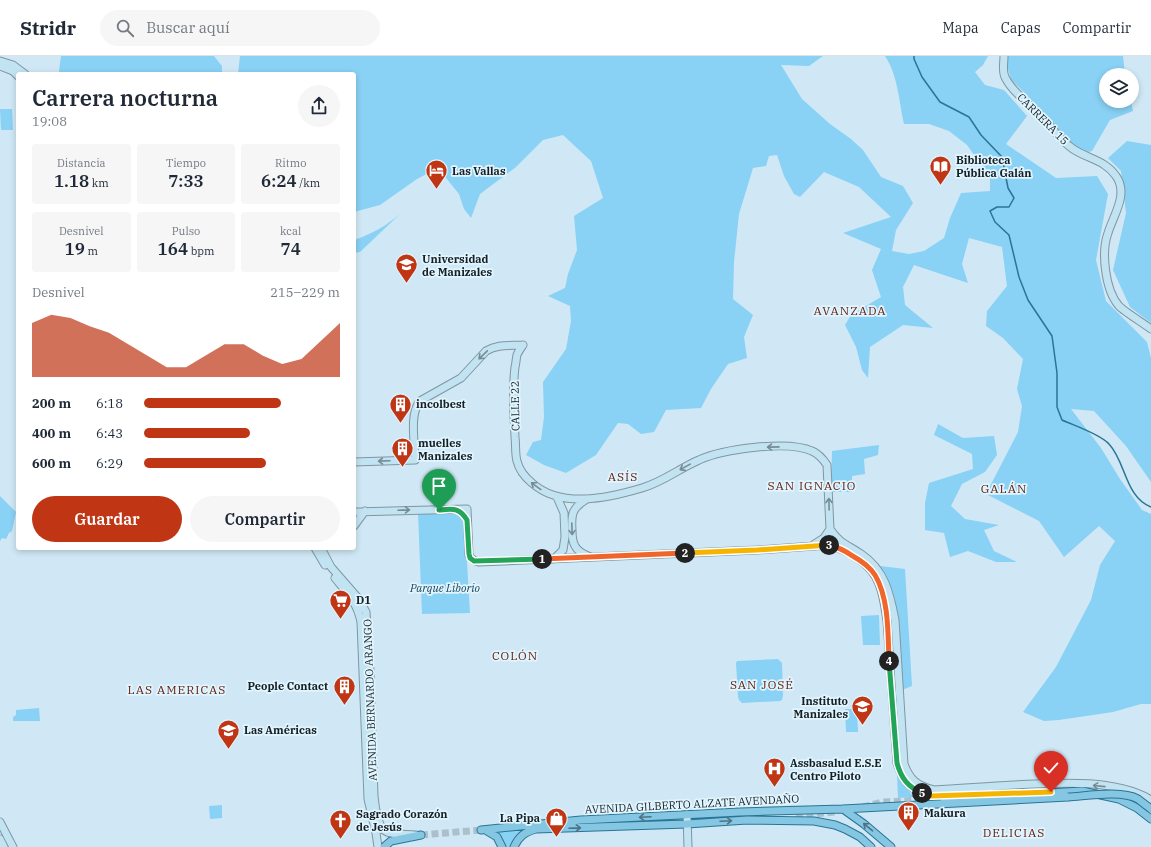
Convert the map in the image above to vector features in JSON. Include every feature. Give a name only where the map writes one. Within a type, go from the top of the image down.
[{"type":"main road","name":"CARRERA 15","points":[[1004,56],[1004,75],[1009,84],[1043,118],[1058,136],[1074,149],[1109,167],[1118,178],[1121,190],[1118,211],[1107,234],[1105,250],[1105,267],[1110,290],[1119,306],[1151,329]]},
{"type":"main road","points":[[0,60],[13,65],[22,72]]},
{"type":"main road","points":[[0,66],[13,71],[16,74]]},
{"type":"main road","points":[[356,462],[415,460],[414,410],[417,404],[461,378],[486,351],[500,345],[512,346],[517,355]]},
{"type":"main road","name":"CALLE 22","points":[[512,346],[523,345],[517,355],[513,385],[516,457],[519,467],[528,480],[540,489],[557,497]]},
{"type":"main road","points":[[557,497],[574,500],[587,499],[619,494],[643,488],[658,482],[699,460],[738,449],[798,447],[811,450],[821,456],[827,465],[830,529],[840,542],[862,554],[872,564],[883,576],[888,589],[895,620],[904,764],[908,775],[914,782],[934,790],[1048,783],[1079,784],[1110,787],[1138,793],[1151,800]]},
{"type":"main road","points":[[554,559],[563,550],[565,538],[564,513],[557,497]]},
{"type":"main road","points":[[587,499],[577,506],[572,514],[572,536],[578,550],[590,557]]},
{"type":"main road","points":[[455,509],[462,513],[467,520]]},
{"type":"main road","points":[[356,512],[467,509],[469,554],[470,558],[479,562],[828,545],[839,548],[859,560],[874,574],[879,583],[887,621],[897,763],[900,774],[915,790],[931,796],[1082,791],[1119,799],[1137,808],[1151,819]]},
{"type":"main road","points":[[356,524],[366,512]]},
{"type":"main road","points":[[807,547],[820,541],[830,529]]},
{"type":"main road","name":"AVENIDA BERNARDO ARANGO","points":[[316,550],[326,567],[359,610],[361,622],[368,799],[377,847]]},
{"type":"main road","name":"AVENIDA BERNARDO ARANGO","points":[[322,550],[330,567],[354,593],[366,612],[370,674],[374,796],[381,826],[387,832],[419,835],[391,841],[384,847]]},
{"type":"main road","points":[[924,800],[1019,793]]},
{"type":"main road","name":"AVENIDA GILBERTO ALZATE AVENDAÑO","points":[[502,847],[500,841],[495,835],[482,830],[558,822],[740,812],[996,802],[1068,796],[1128,796],[1137,799],[1151,809]]},
{"type":"main road","points":[[843,809],[864,824],[891,847]]},
{"type":"main road","points":[[687,815],[688,847]]},
{"type":"main road","points":[[747,820],[796,816]]},
{"type":"main road","name":"AVENIDA GILBERTO ALZATE AVENDAÑO","points":[[514,847],[522,835],[528,831],[536,829],[687,824],[747,820],[814,821],[835,825],[845,828],[860,837],[871,847]]},
{"type":"main road","points":[[0,822],[13,847]]},
{"type":"main road","points":[[0,839],[4,847]]},
{"type":"green space","points":[[61,56],[214,56],[222,66],[222,72],[59,71]]},
{"type":"green space","points":[[240,56],[823,56],[809,66],[781,65],[802,99],[830,124],[851,139],[863,150],[881,177],[903,186],[913,203],[896,230],[892,251],[909,254],[924,251],[944,238],[950,218],[961,193],[990,191],[990,174],[967,145],[949,131],[929,124],[904,124],[898,89],[893,72],[885,56],[988,56],[983,65],[975,72],[985,85],[1004,90],[1027,116],[1006,144],[1056,178],[1097,176],[1108,194],[1096,260],[1106,301],[1147,342],[1151,358],[1151,482],[1126,446],[1094,411],[1071,409],[1101,448],[1120,479],[1142,510],[1151,514],[1151,704],[1141,704],[1113,712],[1044,721],[1023,712],[1056,667],[1091,600],[1100,565],[1115,541],[1099,526],[1064,557],[1039,521],[986,494],[1018,432],[1022,406],[1017,389],[1023,359],[1003,338],[986,326],[987,311],[1007,286],[1002,247],[969,238],[962,264],[968,283],[914,265],[903,287],[905,305],[933,328],[903,325],[870,347],[868,378],[862,370],[856,347],[845,325],[851,315],[881,297],[872,270],[881,249],[843,233],[891,217],[859,187],[824,172],[800,197],[794,194],[784,176],[777,155],[769,156],[766,166],[753,168],[739,214],[734,262],[733,299],[753,315],[744,337],[747,358],[728,364],[711,389],[701,408],[666,410],[654,432],[641,434],[628,424],[618,423],[596,455],[566,473],[544,465],[526,455],[533,442],[541,440],[544,417],[543,382],[566,349],[571,321],[570,306],[548,296],[565,288],[568,274],[577,250],[574,216],[603,198],[591,161],[563,135],[543,140],[516,167],[480,194],[471,218],[464,209],[459,194],[438,168],[417,179],[380,205],[356,211],[356,72],[238,72]]},
{"type":"green space","points":[[1007,56],[1123,56],[1124,68],[1099,68],[1099,108],[1132,108],[1133,111],[1110,120],[1092,151],[1085,153],[1055,132],[1045,114],[1011,79],[1006,63]]},
{"type":"green space","points":[[0,109],[12,109],[13,130],[1,130]]},
{"type":"green space","points":[[1127,141],[1151,145],[1151,323],[1130,307],[1113,270],[1126,213],[1121,171],[1108,158]]},
{"type":"green space","points":[[400,214],[360,252],[356,253],[356,239],[367,235]]},
{"type":"green space","points":[[938,424],[963,438],[994,436],[997,455],[985,472],[962,484],[951,506],[965,519],[999,525],[984,530],[994,551],[1017,562],[996,562],[968,551],[950,557],[944,533],[925,530],[925,503],[929,483],[973,469],[972,454],[934,435]]},
{"type":"green space","points":[[879,445],[878,455],[864,459],[865,474],[852,476],[852,492],[831,492],[832,451]]},
{"type":"green space","points":[[0,496],[16,512],[12,531],[6,539],[2,538],[0,541]]},
{"type":"green space","name":"Parque Liborio","points":[[418,513],[459,513],[462,516],[465,528],[470,613],[422,614]]},
{"type":"green space","points":[[880,566],[905,569],[912,686],[902,690],[895,599]]},
{"type":"green space","points":[[879,615],[880,645],[863,645],[861,616]]},
{"type":"green space","name":"SAN JOSÉ","points":[[778,659],[782,663],[782,700],[742,703],[738,697],[737,661]]},
{"type":"green space","points":[[39,708],[40,721],[13,721],[13,717],[16,715],[16,710]]},
{"type":"green space","points":[[845,709],[857,709],[858,732],[846,732]]},
{"type":"green space","points":[[897,775],[903,784],[914,797],[898,798]]},
{"type":"green space","points":[[222,805],[222,818],[210,819],[209,806]]},
{"type":"green space","points":[[528,828],[520,832],[511,847],[505,847],[497,835],[489,831]]},
{"type":"waterway","points":[[914,56],[922,77],[940,102],[969,117],[981,135],[1002,157],[1008,188],[1014,198],[1009,207],[997,207],[990,211],[995,222],[1009,235],[1019,277],[1028,300],[1052,336],[1057,373],[1057,407],[1062,420],[1105,440],[1115,451],[1136,495],[1142,502],[1151,507]]},
{"type":"tunnel","points":[[863,807],[883,802],[924,800]]},
{"type":"tunnel","points":[[796,816],[835,812]]},
{"type":"tunnel","points":[[421,835],[481,830]]},
{"type":"place","name":"Biblioteca Pública Galán","points":[[940,186]]},
{"type":"place","name":"Las Vallas","points":[[437,190]]},
{"type":"place","name":"Universidad de Manizales","points":[[407,284]]},
{"type":"place","name":"incolbest","points":[[401,424]]},
{"type":"place","name":"muelles Manizales","points":[[403,468]]},
{"type":"place","name":"D1","points":[[340,620]]},
{"type":"place","name":"People Contact","points":[[344,706]]},
{"type":"place","name":"Instituto Manizales","points":[[863,726]]},
{"type":"place","name":"Las Américas","points":[[228,750]]},
{"type":"place","name":"Assbasalud E.S.E Centro Piloto","points":[[774,788]]},
{"type":"place","name":"Makura","points":[[909,832]]},
{"type":"place","name":"La Pipa","points":[[556,838]]},
{"type":"place","name":"Sagrado Corazón de Jesús","points":[[340,840]]},
{"type":"district","name":"AVANZADA","points":[[850,311]]},
{"type":"district","name":"ASÍS","points":[[623,477]]},
{"type":"district","name":"SAN IGNACIO","points":[[812,486]]},
{"type":"district","name":"GALÁN","points":[[1004,489]]},
{"type":"district","name":"COLÓN","points":[[515,656]]},
{"type":"district","name":"SAN JOSÉ","points":[[762,685]]},
{"type":"district","name":"LAS AMERICAS","points":[[177,690]]},
{"type":"district","name":"DELICIAS","points":[[1014,833]]},
{"type":"route","points":[[439,510],[455,509],[462,513],[467,520],[470,558],[479,562],[757,550],[828,545],[839,548],[859,560],[874,574],[879,583],[887,621],[897,763],[902,778],[915,790],[922,794],[931,796],[1051,792]]}]
